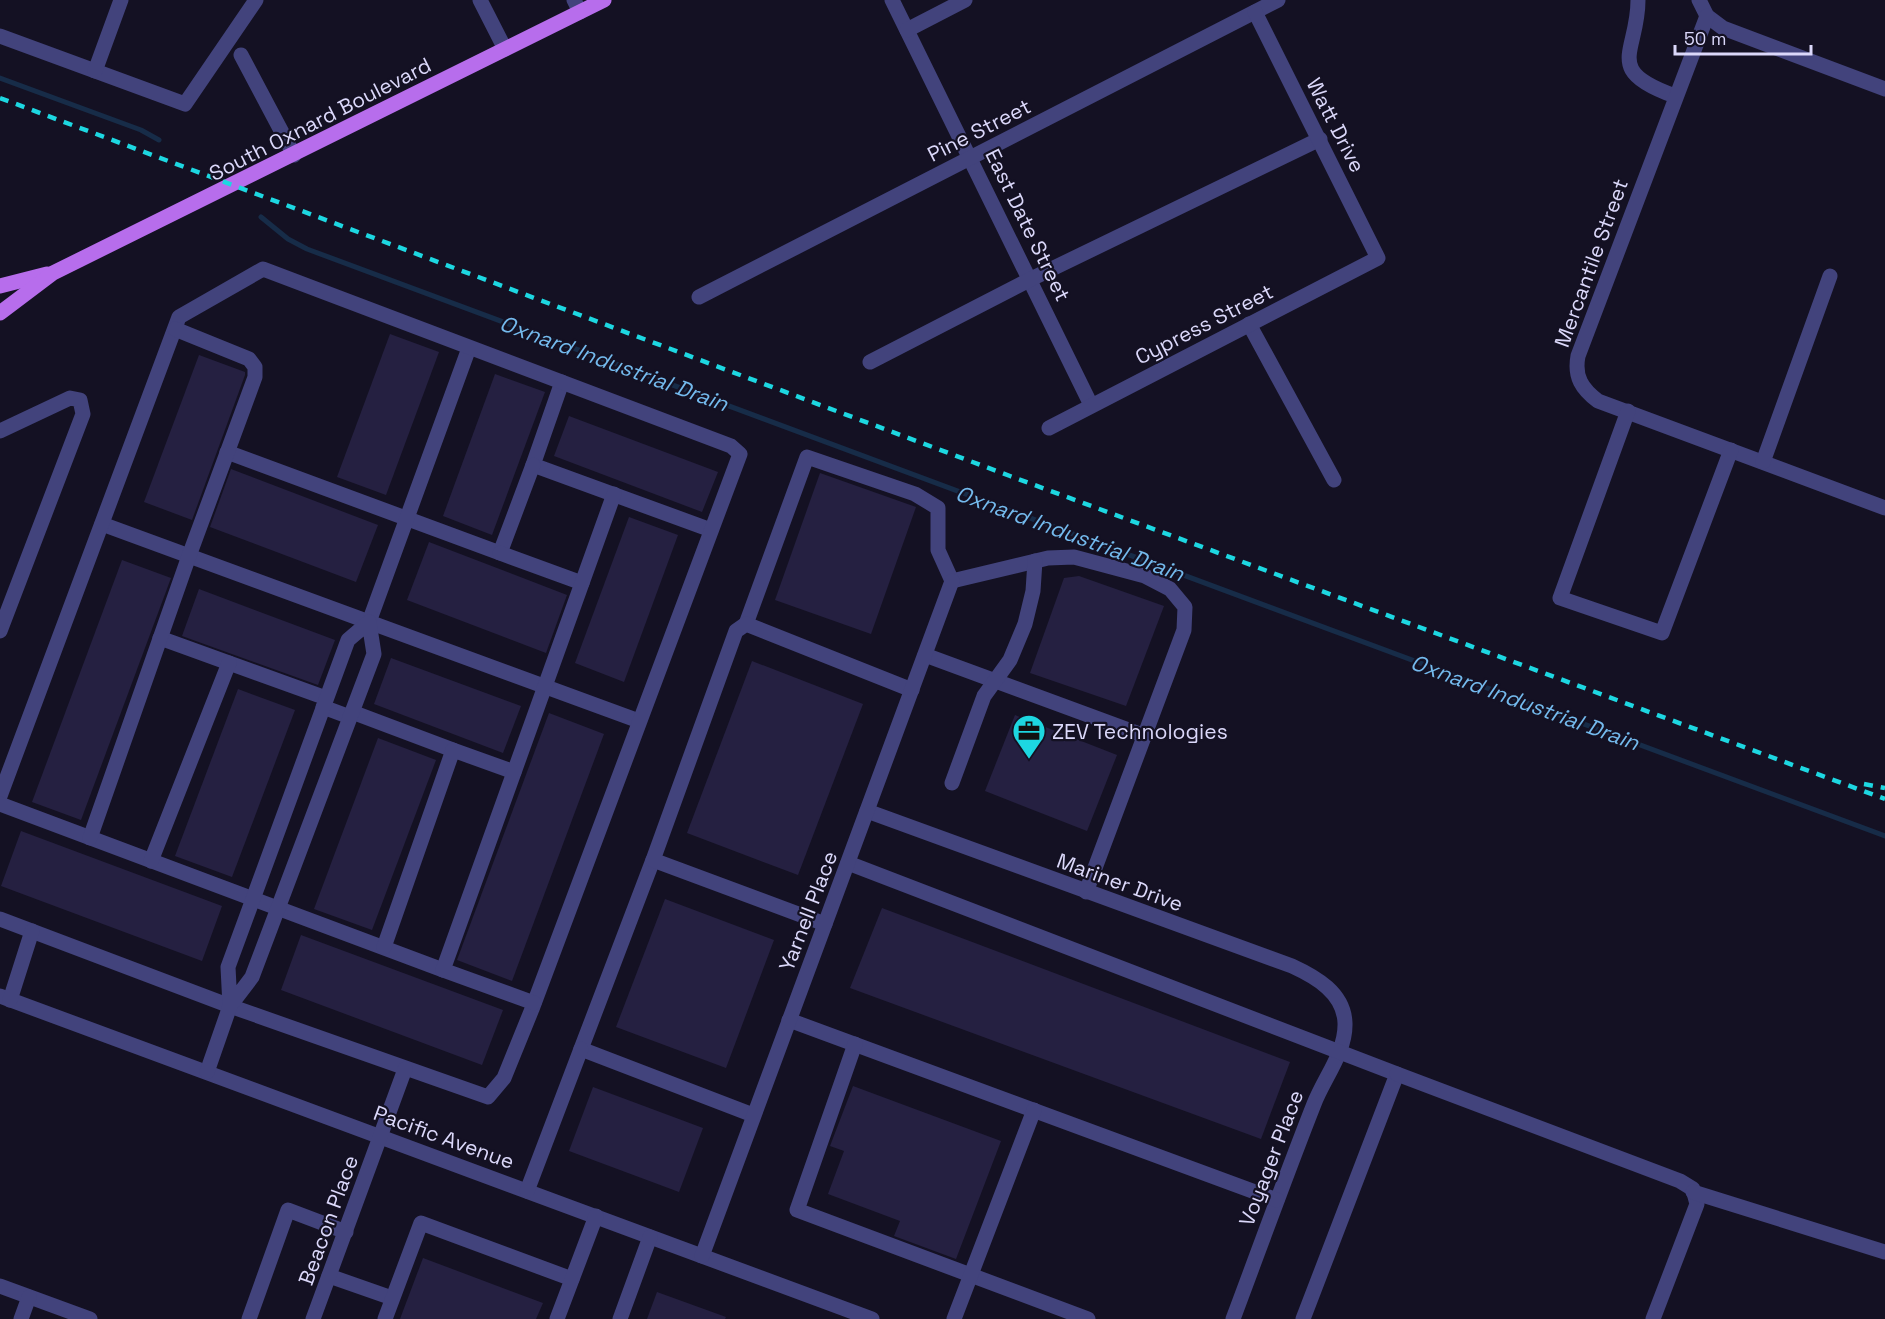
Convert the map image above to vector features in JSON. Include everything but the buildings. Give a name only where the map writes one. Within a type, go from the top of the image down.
[{"type":"main road","name":"South Oxnard Boulevard","points":[[0,313],[53,273],[505,50],[577,6],[604,0]]},
{"type":"main road","name":"South Oxnard Boulevard","points":[[0,286],[53,273]]},
{"type":"street","points":[[95,71],[121,0]]},
{"type":"street","points":[[0,36],[185,104],[256,0]]},
{"type":"street","points":[[480,0],[505,50]]},
{"type":"street","name":"East Date Street","points":[[892,0],[1091,405]]},
{"type":"street","points":[[907,30],[965,0]]},
{"type":"street","name":"Pine Street","points":[[699,297],[1278,0]]},
{"type":"street","points":[[1638,0],[1628,50],[1632,70],[1649,86],[1675,96]]},
{"type":"street","points":[[1699,0],[1707,16],[1723,28],[1885,89]]},
{"type":"street","name":"Watt Drive","points":[[1255,12],[1378,258]]},
{"type":"street","name":"Mercantile Street","points":[[1707,16],[1675,96],[1576,366],[1584,390],[1598,401],[1885,508]]},
{"type":"street","points":[[241,55],[294,156]]},
{"type":"street","points":[[870,362],[1031,279],[1320,139]]},
{"type":"street","name":"Cypress Street","points":[[1049,428],[1378,258]]},
{"type":"street","points":[[0,796],[180,317],[263,269],[731,446],[740,454],[534,1003],[504,1078],[488,1097],[230,1006],[0,920]]},
{"type":"street","points":[[1762,462],[1830,276]]},
{"type":"street","points":[[1249,324],[1334,480]]},
{"type":"street","points":[[90,838],[189,556],[255,377],[255,367],[249,359],[175,329]]},
{"type":"street","points":[[207,1072],[230,1006],[252,977],[374,654],[369,622],[469,348]]},
{"type":"street","points":[[500,553],[562,382]]},
{"type":"street","points":[[0,431],[70,398],[80,400],[82,414],[0,631]]},
{"type":"street","points":[[1628,411],[1560,598],[1662,633],[1731,450]]},
{"type":"street","points":[[227,452],[582,583]]},
{"type":"street","points":[[527,1191],[653,860],[736,631],[746,624],[807,457],[915,494],[938,508],[938,550],[952,581],[1035,561],[1074,557],[1145,576],[1170,589],[1185,607],[1184,630],[1086,892]]},
{"type":"street","points":[[533,465],[711,530]]},
{"type":"street","points":[[443,970],[614,494]]},
{"type":"street","points":[[102,524],[639,721]]},
{"type":"street","points":[[952,783],[984,696],[1010,660],[1025,624],[1033,591],[1035,561]]},
{"type":"street","name":"Yarnell Place","points":[[702,1256],[952,581]]},
{"type":"street","points":[[230,1006],[228,967],[252,899],[348,640],[369,622]]},
{"type":"street","points":[[746,624],[912,690]]},
{"type":"street","points":[[160,638],[229,663],[351,714],[514,772]]},
{"type":"street","points":[[925,655],[1145,736]]},
{"type":"street","points":[[151,861],[229,663]]},
{"type":"street","points":[[384,947],[453,750]]},
{"type":"street","points":[[0,804],[534,1003]]},
{"type":"street","name":"Mariner Drive","points":[[867,811],[1311,975],[1331,992],[1342,1012]]},
{"type":"street","points":[[653,860],[825,924]]},
{"type":"street","points":[[848,863],[1680,1181],[1694,1192],[1885,1252]]},
{"type":"street","points":[[5,998],[32,931]]},
{"type":"street","name":"Pacific Avenue","points":[[5,998],[872,1319]]},
{"type":"street","name":"Voyager Place","points":[[1233,1319],[1315,1102],[1339,1051],[1345,1023],[1342,1012]]},
{"type":"street","points":[[789,1020],[1277,1200]]},
{"type":"street","points":[[855,1044],[797,1210],[1088,1319]]},
{"type":"street","points":[[582,1049],[753,1115]]},
{"type":"street","name":"Beacon Place","points":[[313,1319],[405,1069]]},
{"type":"street","points":[[1303,1319],[1397,1074]]},
{"type":"street","points":[[954,1319],[1034,1110]]},
{"type":"street","points":[[1653,1319],[1697,1204],[1694,1192]]},
{"type":"street","points":[[249,1319],[288,1210],[346,1232]]},
{"type":"street","points":[[557,1319],[596,1216]]},
{"type":"street","points":[[385,1319],[421,1223],[572,1279]]},
{"type":"street","points":[[620,1319],[650,1237]]},
{"type":"street","points":[[329,1276],[393,1298]]},
{"type":"street","points":[[0,1286],[80,1317]]},
{"type":"street","points":[[21,1319],[29,1297]]},
{"type":"waterway","name":"Oxnard Industrial Drain","points":[[0,78],[141,130],[159,140]]},
{"type":"waterway","name":"Oxnard Industrial Drain","points":[[261,217],[288,239],[307,249],[1885,836]]},
{"type":"railway","points":[[0,98],[1010,476],[1885,799]]},
{"type":"railway","points":[[1864,784],[1885,788]]},
{"type":"place","name":"ZEV Technologies","points":[[1029,760]]}]
